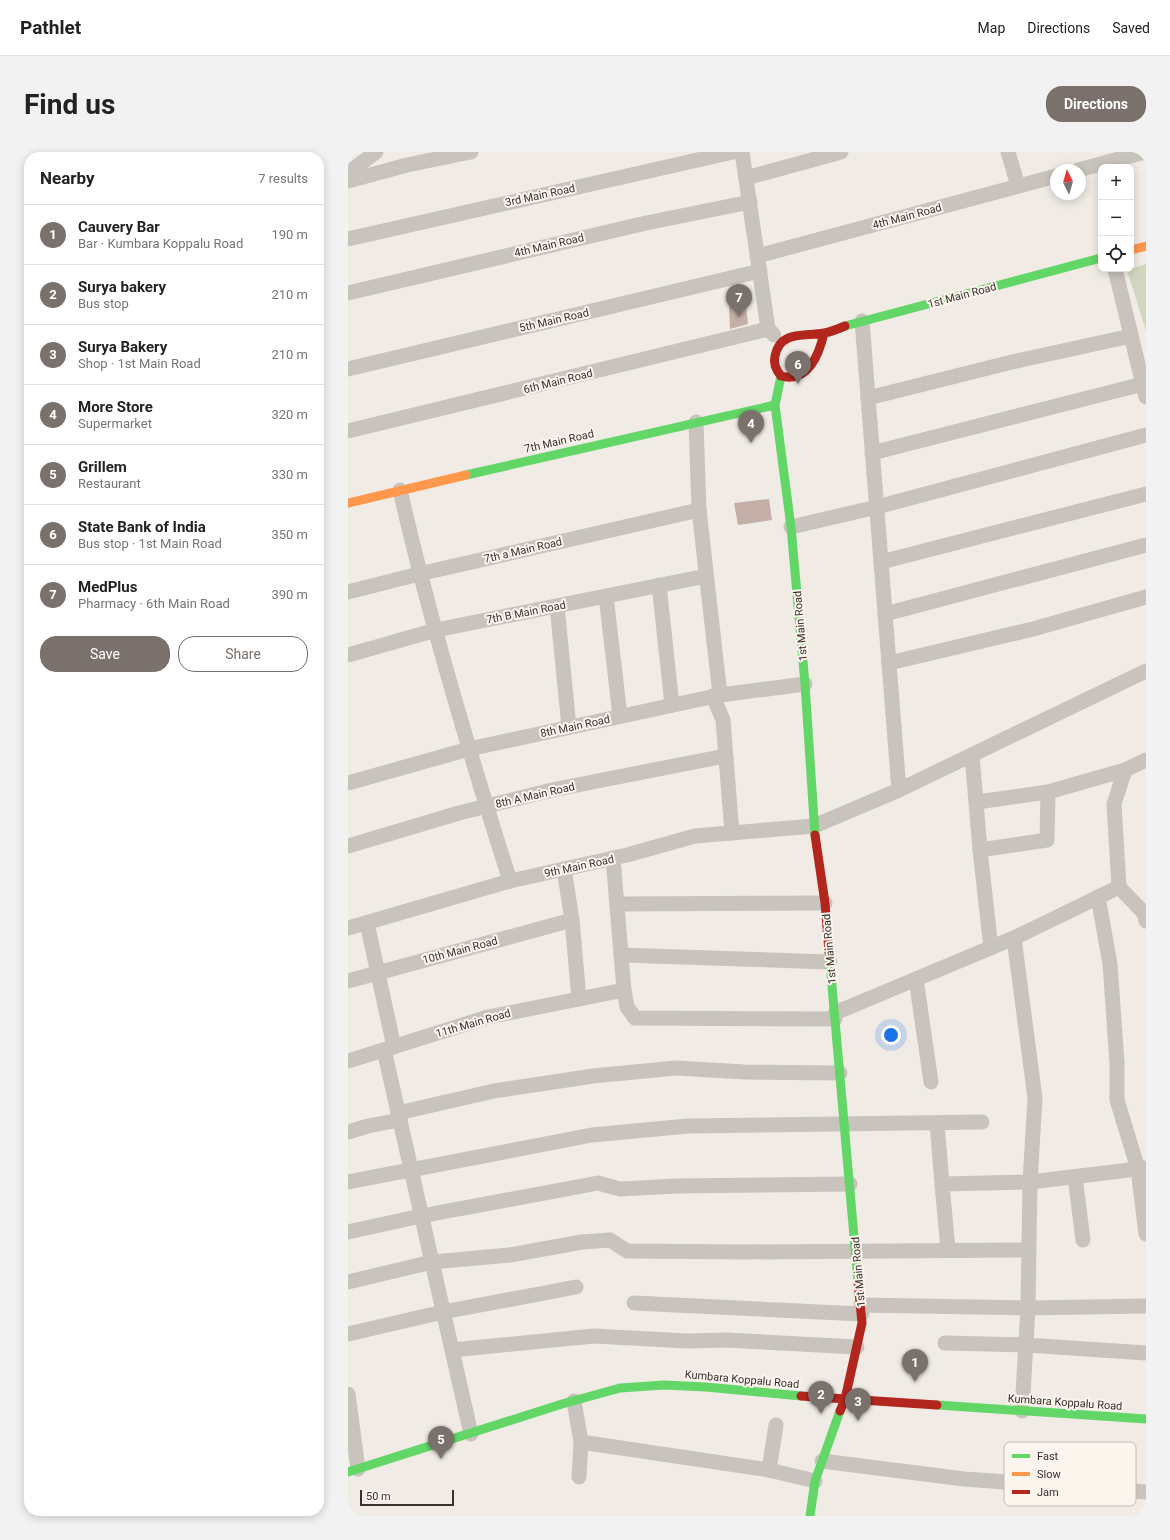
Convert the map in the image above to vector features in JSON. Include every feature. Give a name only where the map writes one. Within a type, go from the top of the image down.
[{"type":"street","points":[[348,173],[376,152]]},
{"type":"street","points":[[348,181],[407,165],[471,152]]},
{"type":"street","name":"3rd Main Road","points":[[348,238],[733,152]]},
{"type":"street","points":[[742,152],[768,329],[780,342],[774,359],[776,370],[781,376],[796,377],[806,370],[819,351],[824,333]]},
{"type":"street","points":[[746,178],[841,152]]},
{"type":"street","points":[[1008,152],[1018,186]]},
{"type":"street","points":[[1086,168],[1145,152]]},
{"type":"street","name":"4th Main Road","points":[[758,256],[1050,178]]},
{"type":"street","name":"4th Main Road","points":[[348,293],[646,223],[750,202]]},
{"type":"street","points":[[1134,249],[1146,246]]},
{"type":"street","name":"1st Main Road","points":[[780,342],[796,335],[824,333],[862,321],[1098,259]]},
{"type":"street","name":"5th Main Road","points":[[348,369],[760,271]]},
{"type":"street","points":[[872,454],[1144,390],[1116,272]]},
{"type":"street","points":[[862,321],[899,790]]},
{"type":"street","name":"6th Main Road","points":[[348,431],[768,329]]},
{"type":"street","points":[[868,398],[1012,362],[1131,336]]},
{"type":"street","name":"1st Main Road","points":[[781,376],[775,405],[791,527],[805,684],[814,826],[825,903],[862,1323],[845,1399],[815,1481],[810,1516]]},
{"type":"street","name":"7th Main Road","points":[[348,503],[775,405]]},
{"type":"street","points":[[696,422],[699,510],[716,696],[723,720],[732,833]]},
{"type":"street","points":[[791,527],[877,507],[1146,435]]},
{"type":"street","points":[[400,490],[419,574],[469,749],[510,881]]},
{"type":"street","points":[[881,562],[1146,494]]},
{"type":"street","name":"7th a Main Road","points":[[348,592],[419,574],[699,510]]},
{"type":"street","points":[[885,614],[1146,545]]},
{"type":"street","name":"7th B Main Road","points":[[348,655],[436,630],[706,576]]},
{"type":"street","points":[[659,585],[672,705]]},
{"type":"street","points":[[606,596],[620,716]]},
{"type":"street","points":[[889,663],[1033,629],[1146,598]]},
{"type":"street","points":[[557,606],[569,727]]},
{"type":"street","name":"9th Main Road","points":[[348,928],[510,881],[614,858],[695,836],[814,826],[899,790],[1146,671]]},
{"type":"street","name":"8th Main Road","points":[[348,783],[469,749],[569,727],[716,696],[805,684]]},
{"type":"street","points":[[972,754],[980,850],[991,948]]},
{"type":"street","name":"8th A Main Road","points":[[348,846],[459,813],[552,790],[725,756]]},
{"type":"street","points":[[977,802],[1048,792],[1125,770],[1146,760]]},
{"type":"street","points":[[1125,770],[1114,804],[1119,887],[1146,915]]},
{"type":"street","points":[[980,850],[1047,840],[1048,792]]},
{"type":"street","points":[[614,858],[624,990],[627,1007],[636,1018],[835,1016],[916,979],[1014,938],[1119,887]]},
{"type":"street","points":[[564,869],[572,920],[579,999]]},
{"type":"street","points":[[1098,897],[1110,964],[1118,1100],[1142,1169],[1146,1234]]},
{"type":"street","points":[[617,904],[825,903]]},
{"type":"street","name":"10th Main Road","points":[[348,981],[572,920]]},
{"type":"street","points":[[367,923],[378,972],[399,1117],[471,1434]]},
{"type":"street","points":[[1014,938],[1035,1098],[1030,1182],[1028,1308],[1022,1411]]},
{"type":"street","points":[[621,955],[830,962]]},
{"type":"street","points":[[916,979],[931,1082]]},
{"type":"street","name":"11th Main Road","points":[[348,1061],[488,1017],[624,990]]},
{"type":"street","points":[[348,1132],[494,1091],[593,1076],[676,1068],[745,1072],[840,1072]]},
{"type":"street","points":[[348,1182],[592,1135],[688,1126],[982,1122]]},
{"type":"street","points":[[937,1123],[948,1250]]},
{"type":"street","points":[[942,1184],[1030,1182],[1142,1169]]},
{"type":"street","points":[[1075,1177],[1084,1240]]},
{"type":"street","points":[[348,1232],[421,1216],[598,1183],[620,1189],[684,1186],[850,1184]]},
{"type":"street","points":[[348,1282],[432,1262],[510,1255],[582,1242],[610,1240],[627,1251],[745,1252],[1028,1250]]},
{"type":"street","points":[[348,1334],[443,1312],[576,1287]]},
{"type":"street","points":[[634,1303],[861,1309],[1146,1306]]},
{"type":"street","points":[[452,1350],[594,1336],[687,1341],[726,1340],[857,1347]]},
{"type":"street","points":[[945,1343],[1026,1345],[1146,1353]]},
{"type":"street","name":"Kumbara Koppalu Road","points":[[353,1470],[620,1388],[664,1385],[706,1387],[845,1399],[1146,1419]]},
{"type":"street","points":[[348,1394],[353,1470]]},
{"type":"street","points":[[574,1401],[581,1442],[579,1477]]},
{"type":"street","points":[[769,1470],[776,1425]]},
{"type":"street","points":[[581,1442],[769,1470],[815,1481]]},
{"type":"street","points":[[822,1461],[964,1479],[1004,1482]]},
{"type":"street","points":[[1136,1491],[1146,1492]]},
{"type":"green space","points":[[1146,264],[1146,331],[1128,272],[1134,272],[1134,268]]},
{"type":"building","points":[[746,305],[748,324],[730,329],[729,307]]},
{"type":"building","points":[[769,499],[772,520],[738,525],[734,503]]},
{"type":"traffic: fast","points":[[845,326],[1098,259]]},
{"type":"traffic: fast","points":[[781,376],[775,405],[791,527],[805,684],[815,835]]},
{"type":"traffic: fast","points":[[466,475],[775,405]]},
{"type":"traffic: fast","points":[[829,952],[858,1282]]},
{"type":"traffic: fast","points":[[348,1472],[562,1404],[620,1388],[664,1385],[706,1387],[801,1396]]},
{"type":"traffic: fast","points":[[937,1405],[1146,1419]]},
{"type":"traffic: fast","points":[[810,1516],[815,1481],[840,1411]]},
{"type":"traffic: slow","points":[[1134,249],[1146,246]]},
{"type":"traffic: slow","points":[[348,503],[466,475]]},
{"type":"traffic: jam","points":[[824,333],[822,341],[819,350],[811,365],[798,375],[790,377],[781,376],[776,369],[774,362],[778,348],[787,338],[801,335],[816,334],[827,333],[845,326]]},
{"type":"traffic: jam","points":[[815,835],[825,903],[829,952]]},
{"type":"traffic: jam","points":[[840,1411],[845,1399],[862,1323],[858,1282]]},
{"type":"traffic: jam","points":[[801,1396],[937,1405]]},
{"type":"place","name":"MedPlus","points":[[739,317]]},
{"type":"place","name":"State Bank of India","points":[[798,384]]},
{"type":"place","name":"More Store","points":[[751,443]]},
{"type":"place","name":"Cauvery Bar","points":[[915,1382]]},
{"type":"place","name":"Surya bakery","points":[[821,1414]]},
{"type":"place","name":"Surya Bakery","points":[[858,1421]]},
{"type":"place","name":"Grillem","points":[[441,1459]]}]
